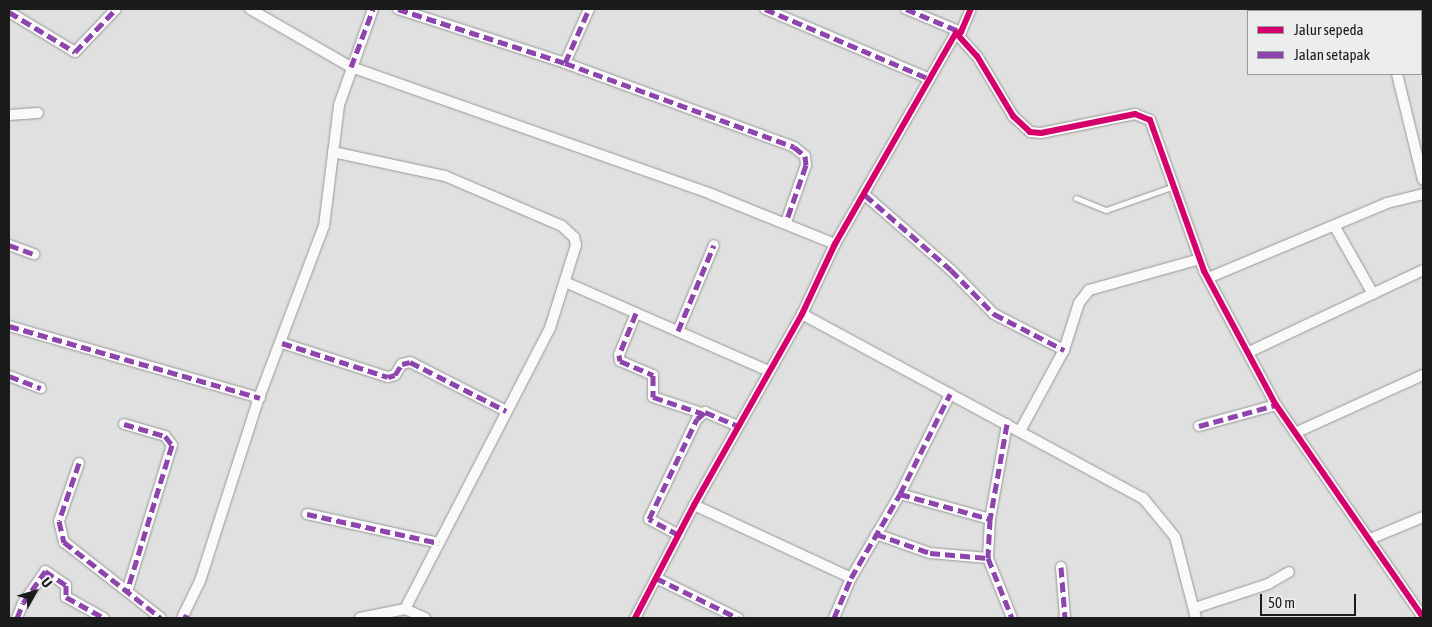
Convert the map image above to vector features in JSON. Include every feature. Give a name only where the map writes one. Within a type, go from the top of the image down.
[{"type":"street","points":[[9,12],[75,52],[116,9]]},
{"type":"street","points":[[250,9],[351,67],[786,222],[835,244]]},
{"type":"street","points":[[185,617],[203,572],[260,398],[282,344],[324,226],[339,105],[351,67],[374,9]]},
{"type":"street","points":[[398,9],[565,63],[801,151],[806,165],[786,222]]},
{"type":"street","points":[[565,63],[589,9]]},
{"type":"street","points":[[764,9],[930,79]]},
{"type":"street","points":[[906,9],[959,33],[977,56],[1013,116],[1030,132],[1040,133],[1135,114],[1146,116],[1153,124],[1208,278],[1276,405],[1423,617]]},
{"type":"street","points":[[635,618],[694,506],[802,314],[835,244],[865,195],[930,79],[959,33],[971,9]]},
{"type":"street","points":[[1397,75],[1423,180]]},
{"type":"street","points":[[9,116],[38,113]]},
{"type":"street","points":[[332,152],[445,176],[562,226],[574,238],[576,245],[550,328],[405,609]]},
{"type":"street","points":[[1208,278],[1399,199],[1423,194]]},
{"type":"street","points":[[865,195],[951,270],[994,314],[1064,350]]},
{"type":"street","points":[[1335,227],[1373,294]]},
{"type":"street","points":[[9,245],[34,254]]},
{"type":"street","points":[[678,331],[714,245]]},
{"type":"street","points":[[1020,431],[1064,350],[1079,303],[1089,290],[1200,259]]},
{"type":"street","points":[[1249,352],[1423,270]]},
{"type":"street","points":[[565,282],[769,371]]},
{"type":"street","points":[[636,313],[620,355],[620,361],[653,375],[653,397],[701,413],[708,412],[738,426]]},
{"type":"street","points":[[802,314],[1143,498],[1175,537],[1196,613],[1268,584],[1289,572]]},
{"type":"street","points":[[9,326],[260,398]]},
{"type":"street","points":[[282,344],[388,377],[395,375],[402,364],[410,362],[506,411]]},
{"type":"street","points":[[1295,433],[1423,374]]},
{"type":"street","points":[[9,376],[41,388]]},
{"type":"street","points":[[834,618],[851,578],[900,494],[950,394]]},
{"type":"street","points":[[1198,426],[1276,405]]},
{"type":"street","points":[[679,535],[648,519],[701,413]]},
{"type":"street","points":[[124,424],[165,436],[172,445],[127,591]]},
{"type":"street","points":[[1007,424],[990,519],[988,558],[1012,618]]},
{"type":"street","points":[[79,464],[59,521],[60,536],[64,542],[161,618]]},
{"type":"street","points":[[900,494],[990,519]]},
{"type":"street","points":[[694,506],[851,578]]},
{"type":"street","points":[[307,514],[439,542]]},
{"type":"street","points":[[1370,539],[1423,516]]},
{"type":"street","points":[[876,534],[930,554],[988,558]]},
{"type":"street","points":[[1061,567],[1065,618]]},
{"type":"street","points":[[17,618],[23,603],[45,571],[66,585],[66,597],[104,618]]},
{"type":"street","points":[[656,578],[738,618]]},
{"type":"street","points":[[360,618],[405,609],[425,618]]},
{"type":"lane","points":[[1076,198],[1106,210],[1174,186]]},
{"type":"marked path","points":[[9,12],[75,52],[116,9]]},
{"type":"marked path","points":[[351,67],[373,9]]},
{"type":"marked path","points":[[398,9],[565,63],[794,147],[805,156],[806,165],[786,222]]},
{"type":"marked path","points":[[565,63],[589,9]]},
{"type":"marked path","points":[[765,9],[930,79]]},
{"type":"marked path","points":[[906,9],[961,32]]},
{"type":"marked path","points":[[865,195],[951,270],[994,314],[1064,350]]},
{"type":"marked path","points":[[9,245],[34,254]]},
{"type":"marked path","points":[[678,331],[714,245]]},
{"type":"marked path","points":[[636,313],[619,355],[620,361],[653,375],[653,397],[701,413]]},
{"type":"marked path","points":[[9,326],[260,398]]},
{"type":"marked path","points":[[282,343],[388,377],[395,375],[402,364],[410,362],[506,411]]},
{"type":"marked path","points":[[9,376],[41,388]]},
{"type":"marked path","points":[[834,618],[851,578],[900,494],[950,394]]},
{"type":"marked path","points":[[1199,426],[1276,405]]},
{"type":"marked path","points":[[679,535],[649,519],[697,419],[705,412],[738,426]]},
{"type":"marked path","points":[[124,424],[165,436],[172,445],[127,591]]},
{"type":"marked path","points":[[1007,424],[990,519],[988,558],[1012,618]]},
{"type":"marked path","points":[[79,463],[59,521],[64,542],[161,618]]},
{"type":"marked path","points":[[900,494],[990,519]]},
{"type":"marked path","points":[[307,514],[439,543]]},
{"type":"marked path","points":[[876,534],[930,553],[988,558]]},
{"type":"marked path","points":[[1061,567],[1065,618]]},
{"type":"marked path","points":[[17,618],[23,603],[45,571],[66,585],[66,597],[104,618]]},
{"type":"marked path","points":[[656,578],[738,618]]},
{"type":"marked path","points":[[183,616],[189,618]]},
{"type":"cycle path","points":[[635,618],[694,505],[802,314],[835,244],[956,33],[961,32],[971,9]]},
{"type":"cycle path","points":[[956,33],[977,56],[1013,116],[1030,132],[1041,133],[1135,114],[1150,120],[1204,271],[1276,405],[1423,617]]}]
